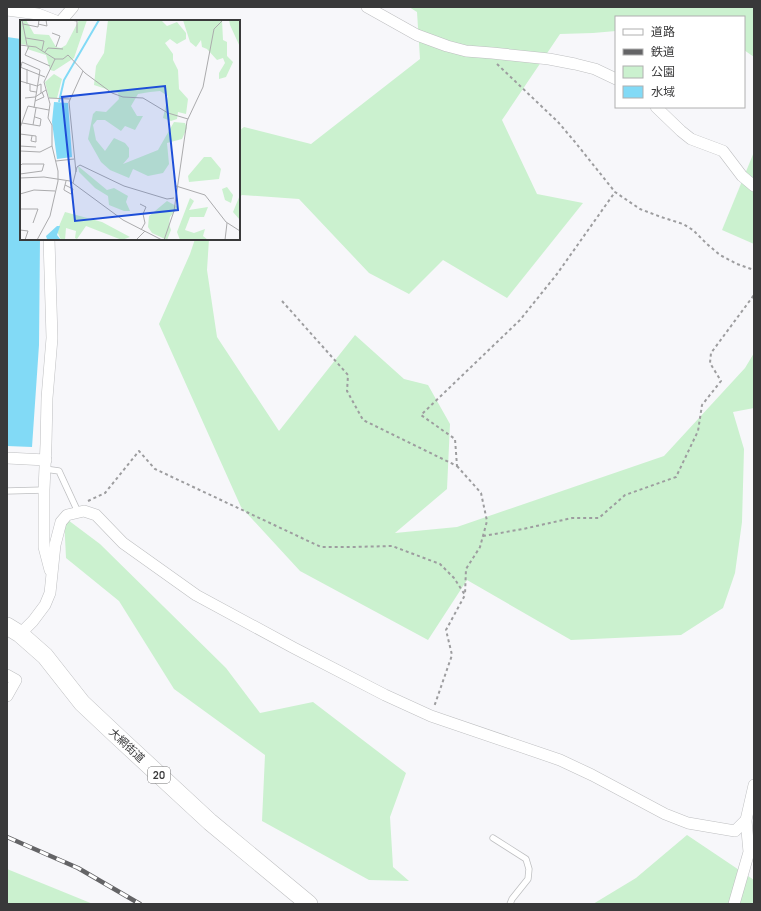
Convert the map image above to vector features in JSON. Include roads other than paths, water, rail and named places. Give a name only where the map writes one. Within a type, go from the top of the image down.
[{"type":"main road","name":"大網街道","points":[[14,630],[45,656],[82,703],[116,735],[210,822],[309,904]]},
{"type":"street","points":[[63,20],[73,7]]},
{"type":"street","points":[[367,7],[417,36],[447,46],[466,51],[549,59],[575,64],[595,69],[615,79]]},
{"type":"street","points":[[7,10],[38,14],[53,20]]},
{"type":"street","points":[[657,108],[691,139],[723,151],[742,176],[754,186]]},
{"type":"street","points":[[49,240],[52,338],[47,398],[44,547],[52,578]]},
{"type":"street","points":[[7,458],[45,464]]},
{"type":"street","points":[[14,630],[33,621],[45,605],[50,593],[55,545],[61,522],[67,515],[77,510],[84,511],[96,515],[123,542],[196,595],[357,680],[431,716],[560,760],[592,775],[665,814],[688,823],[735,831],[746,820]]},
{"type":"street","points":[[7,675],[16,680],[7,696]]},
{"type":"street","points":[[734,904],[749,852],[746,820],[754,785]]},
{"type":"lane","points":[[45,464],[59,471],[77,510]]},
{"type":"lane","points":[[7,491],[44,490]]},
{"type":"lane","points":[[493,838],[526,858],[529,869],[528,878],[512,899],[510,904]]},
{"type":"water","points":[[7,37],[20,39],[20,240],[40,240],[39,345],[32,447],[7,446]]},
{"type":"railway","points":[[7,837],[78,868],[140,904]]}]
